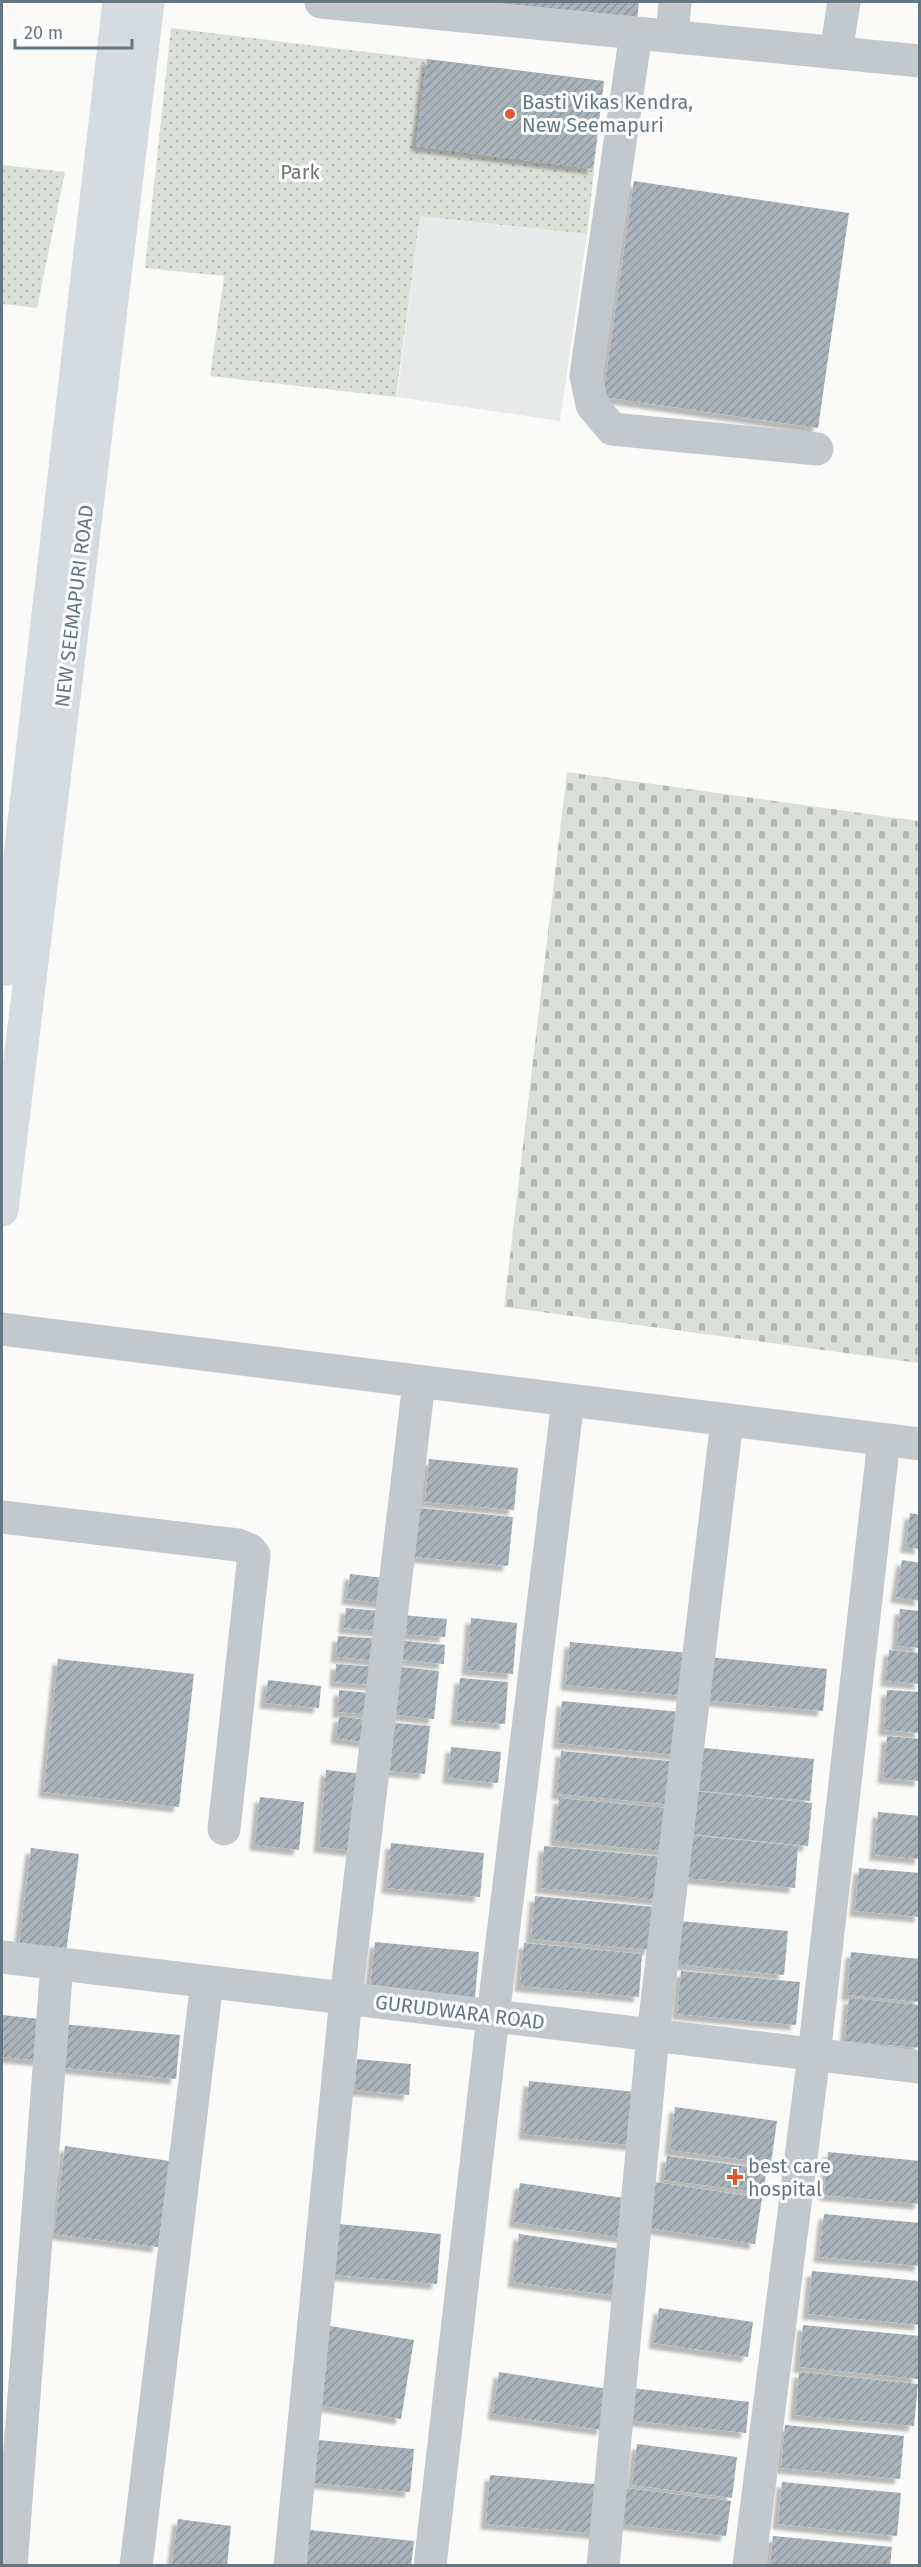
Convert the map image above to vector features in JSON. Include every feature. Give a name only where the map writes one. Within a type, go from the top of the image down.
[{"type":"main road","name":"NEW SEEMAPURI ROAD","points":[[2,1016],[7,925],[119,2]]},
{"type":"main road","name":"NEW SEEMAPURI ROAD","points":[[2,1210],[147,2]]},
{"type":"street","points":[[321,2],[471,9],[636,33],[920,61]]},
{"type":"street","points":[[672,36],[675,2]]},
{"type":"street","points":[[836,52],[844,2]]},
{"type":"street","points":[[636,33],[586,375],[592,405],[612,429],[817,449]]},
{"type":"street","points":[[2,1329],[920,1444]]},
{"type":"street","points":[[290,2565],[346,1998],[418,1382]]},
{"type":"street","points":[[430,2565],[493,2016],[568,1400]]},
{"type":"street","points":[[603,2565],[653,2035],[727,1420]]},
{"type":"street","points":[[749,2565],[814,2055],[884,1440]]},
{"type":"street","points":[[2,1517],[238,1545],[250,1550],[254,1555],[224,1829]]},
{"type":"street","name":"GURUDWARA ROAD","points":[[2,1957],[920,2067]]},
{"type":"street","points":[[14,2564],[57,1964]]},
{"type":"street","points":[[136,2565],[207,1982]]},
{"type":"shaded area","points":[[420,216],[587,234],[560,421],[397,397]]},
{"type":"green space","name":"Park","points":[[171,28],[604,81],[587,234],[420,216],[396,397],[210,376],[224,276],[145,268]]},
{"type":"green space","points":[[2,165],[65,172],[37,308],[2,304]]},
{"type":"green space","points":[[567,772],[919,821],[919,1363],[504,1307]]},
{"type":"building","points":[[483,2],[639,2],[636,30]]},
{"type":"building","name":"Basti Vikas Kendra, New Seemapuri","points":[[427,59],[604,81],[593,169],[416,146]]},
{"type":"building","points":[[634,181],[849,213],[818,428],[603,397]]},
{"type":"building","points":[[429,1459],[518,1468],[514,1510],[425,1502]]},
{"type":"building","points":[[419,1508],[513,1517],[508,1566],[415,1557]]},
{"type":"building","points":[[910,1513],[920,1515],[920,1549],[906,1547]]},
{"type":"building","points":[[902,1560],[920,1563],[920,1601],[896,1597]]},
{"type":"building","points":[[350,1574],[392,1579],[389,1604],[347,1599]]},
{"type":"building","points":[[346,1608],[390,1612],[388,1632],[344,1628]]},
{"type":"building","points":[[900,1609],[920,1611],[920,1648],[897,1646]]},
{"type":"building","points":[[402,1615],[447,1619],[445,1637],[400,1634]]},
{"type":"building","points":[[471,1618],[517,1623],[513,1674],[467,1670]]},
{"type":"building","points":[[338,1636],[382,1639],[381,1661],[336,1657]]},
{"type":"building","points":[[396,1640],[445,1645],[444,1664],[394,1659]]},
{"type":"building","points":[[570,1642],[689,1653],[685,1696],[566,1685]]},
{"type":"building","points":[[889,1650],[920,1653],[920,1684],[886,1681]]},
{"type":"building","points":[[708,1657],[827,1669],[823,1711],[704,1700]]},
{"type":"building","points":[[58,1659],[194,1674],[179,1807],[44,1792]]},
{"type":"building","points":[[336,1664],[377,1667],[376,1685],[335,1682]]},
{"type":"building","points":[[401,1667],[439,1671],[434,1719],[396,1715]]},
{"type":"building","points":[[460,1678],[508,1682],[505,1724],[456,1720]]},
{"type":"building","points":[[268,1680],[321,1686],[319,1708],[265,1703]]},
{"type":"building","points":[[339,1690],[379,1694],[377,1715],[338,1712]]},
{"type":"building","points":[[887,1690],[920,1692],[920,1733],[884,1730]]},
{"type":"building","points":[[562,1701],[681,1712],[677,1755],[558,1743]]},
{"type":"building","points":[[339,1716],[379,1722],[376,1744],[336,1738]]},
{"type":"building","points":[[395,1723],[430,1726],[425,1774],[390,1771]]},
{"type":"building","points":[[887,1736],[920,1739],[920,1781],[883,1778]]},
{"type":"building","points":[[451,1747],[501,1752],[498,1783],[448,1778]]},
{"type":"building","points":[[695,1747],[814,1759],[810,1801],[691,1790]]},
{"type":"building","points":[[561,1751],[680,1762],[675,1805],[557,1794]]},
{"type":"building","points":[[326,1770],[364,1774],[355,1851],[319,1847]]},
{"type":"building","points":[[693,1791],[812,1803],[808,1846],[689,1834]]},
{"type":"building","points":[[260,1797],[304,1802],[299,1850],[255,1845]]},
{"type":"building","points":[[559,1798],[677,1809],[673,1852],[555,1841]]},
{"type":"building","points":[[878,1812],[920,1816],[920,1859],[875,1855]]},
{"type":"building","points":[[680,1834],[798,1846],[795,1888],[676,1877]]},
{"type":"building","points":[[391,1843],[484,1853],[480,1897],[387,1888]]},
{"type":"building","points":[[544,1846],[663,1857],[659,1900],[541,1888]]},
{"type":"building","points":[[31,1848],[79,1854],[65,1960],[18,1953]]},
{"type":"building","points":[[859,1868],[920,1873],[920,1917],[855,1911]]},
{"type":"building","points":[[535,1896],[654,1907],[650,1950],[531,1939]]},
{"type":"building","points":[[669,1920],[788,1931],[784,1975],[666,1963]]},
{"type":"building","points":[[375,1942],[479,1952],[474,2007],[369,1997]]},
{"type":"building","points":[[524,1943],[642,1954],[639,1997],[520,1986]]},
{"type":"building","points":[[851,1952],[920,1959],[920,2002],[847,1995]]},
{"type":"building","points":[[681,1971],[800,1982],[796,2025],[677,2014]]},
{"type":"building","points":[[849,1998],[920,2005],[920,2048],[845,2041]]},
{"type":"building","points":[[2,2015],[49,2020],[46,2061],[2,2057]]},
{"type":"building","points":[[62,2024],[180,2035],[176,2079],[58,2067]]},
{"type":"building","points":[[357,2059],[411,2064],[409,2095],[355,2090]]},
{"type":"building","points":[[529,2081],[646,2093],[641,2146],[524,2134]]},
{"type":"building","points":[[675,2107],[777,2121],[771,2163],[670,2150]]},
{"type":"building","points":[[65,2146],[170,2161],[158,2247],[54,2234]]},
{"type":"building","points":[[828,2152],[920,2161],[920,2204],[824,2195]]},
{"type":"building","points":[[667,2156],[766,2169],[764,2193],[664,2180]]},
{"type":"building","points":[[655,2182],[762,2198],[755,2244],[649,2228]]},
{"type":"building","points":[[520,2183],[631,2199],[626,2238],[514,2222]]},
{"type":"building","points":[[824,2214],[920,2223],[920,2266],[819,2257]]},
{"type":"building","points":[[339,2224],[441,2234],[437,2284],[335,2275]]},
{"type":"building","points":[[519,2234],[630,2250],[624,2297],[513,2282]]},
{"type":"building","points":[[812,2271],[920,2281],[920,2325],[808,2314]]},
{"type":"building","points":[[659,2308],[753,2322],[748,2357],[654,2343]]},
{"type":"building","points":[[324,2325],[414,2340],[401,2419],[312,2404]]},
{"type":"building","points":[[803,2325],[920,2336],[918,2379],[799,2367]]},
{"type":"building","points":[[499,2372],[608,2389],[602,2430],[493,2414]]},
{"type":"building","points":[[799,2372],[918,2384],[914,2426],[795,2415]]},
{"type":"building","points":[[623,2387],[749,2402],[746,2433],[619,2419]]},
{"type":"building","points":[[785,2425],[904,2436],[900,2479],[781,2468]]},
{"type":"building","points":[[318,2440],[414,2449],[410,2492],[314,2483]]},
{"type":"building","points":[[637,2444],[737,2457],[732,2498],[632,2485]]},
{"type":"building","points":[[490,2475],[606,2485],[603,2534],[486,2524]]},
{"type":"building","points":[[782,2482],[901,2493],[897,2536],[778,2524]]},
{"type":"building","points":[[625,2488],[731,2501],[726,2536],[621,2524]]},
{"type":"building","points":[[178,2519],[231,2526],[227,2566],[172,2566]]},
{"type":"building","points":[[300,2529],[414,2541],[411,2566],[296,2566]]},
{"type":"building","points":[[773,2536],[892,2547],[890,2566],[770,2566]]},
{"type":"place","name":"Basti Vikas Kendra, New Seemapuri","points":[[510,114]]},
{"type":"place","name":"best care hospital","points":[[735,2177]]}]
